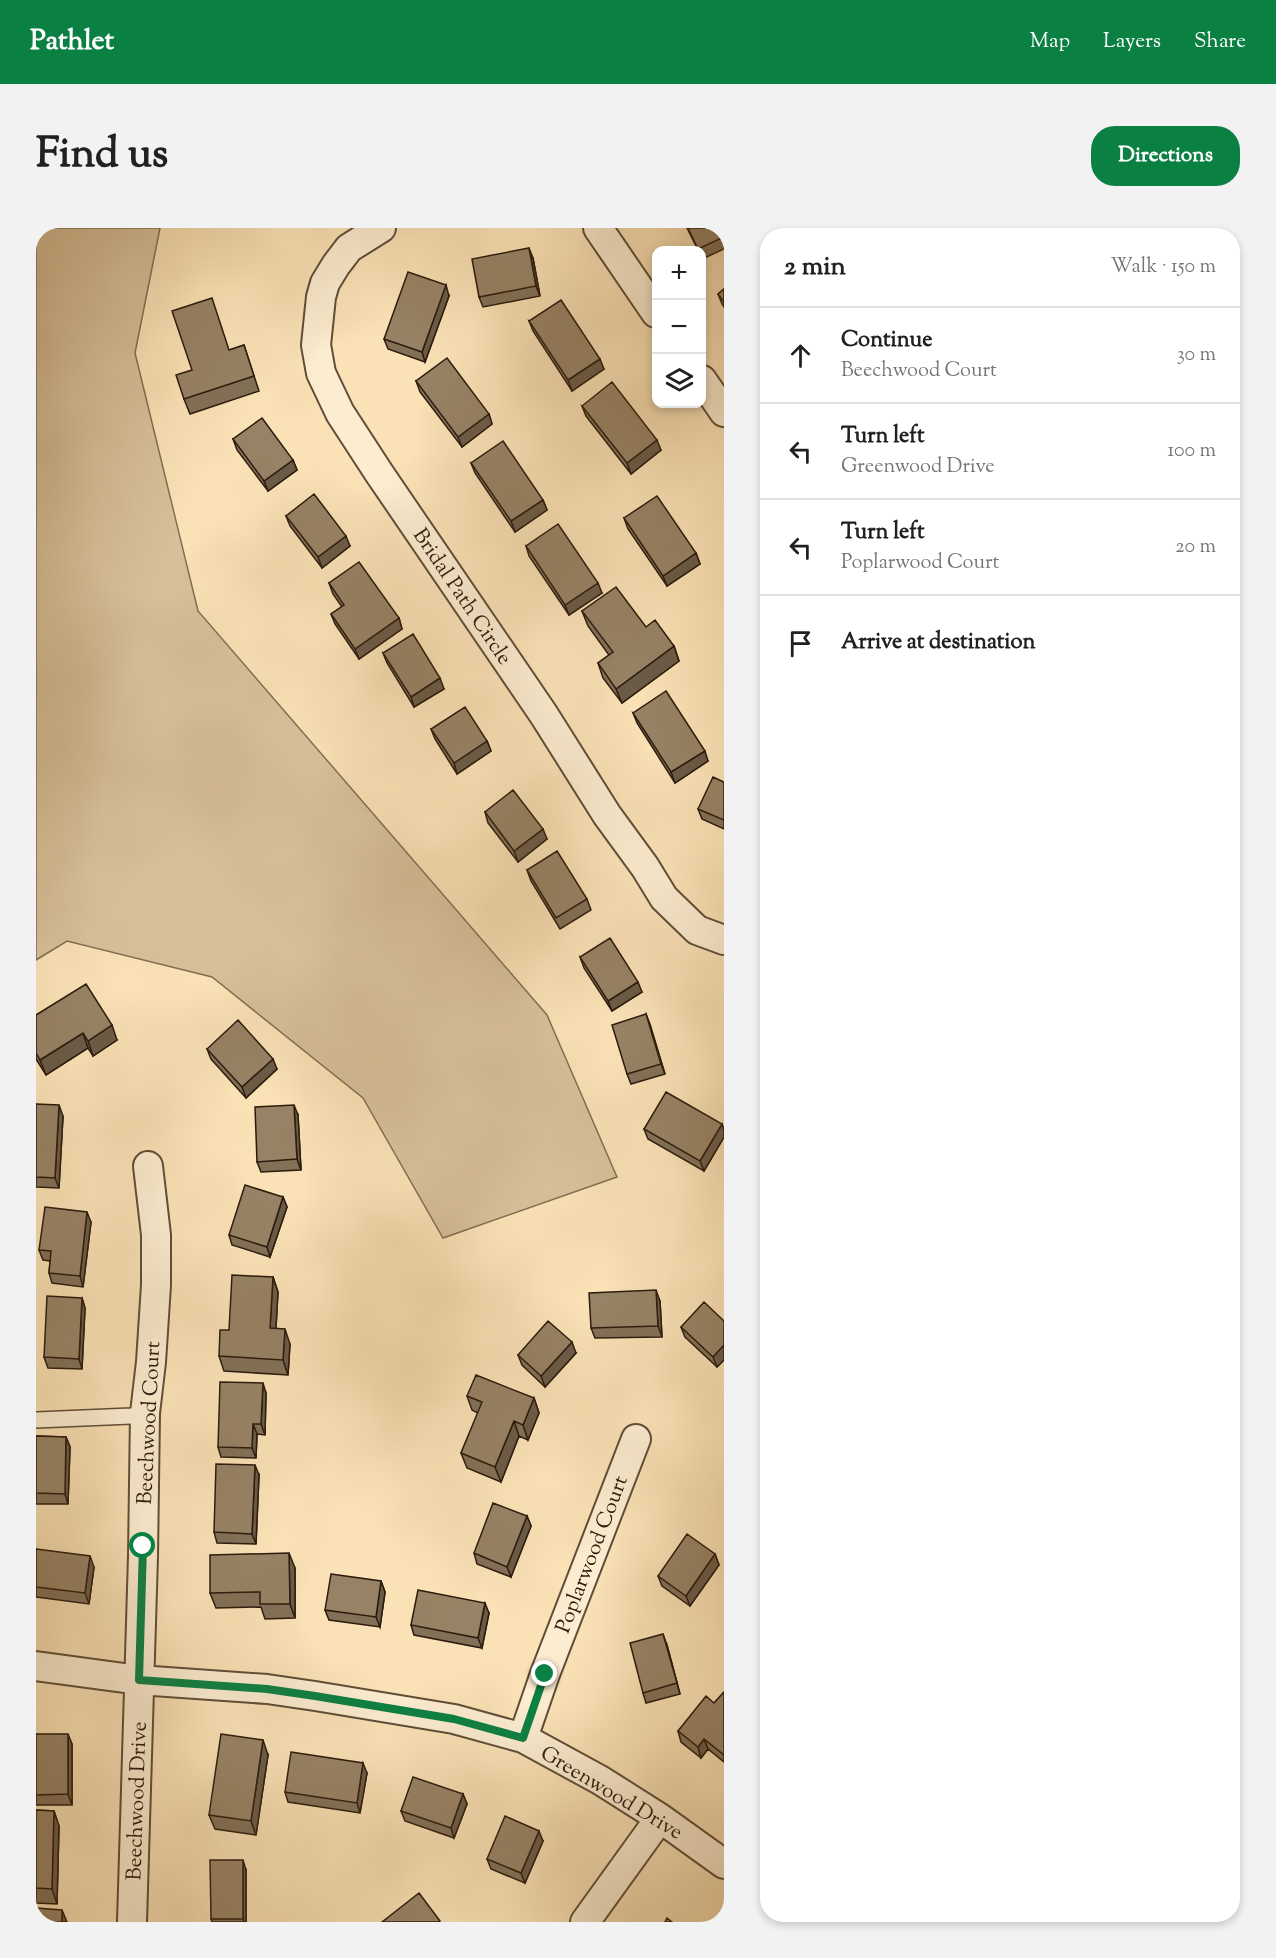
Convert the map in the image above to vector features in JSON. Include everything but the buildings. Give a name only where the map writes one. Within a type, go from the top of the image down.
[{"type":"street","name":"Bridal Path Circle","points":[[381,228],[349,248],[325,284],[321,297],[316,345],[321,373],[340,413],[544,715],[607,815],[645,867],[664,898],[697,930],[724,941]]},
{"type":"street","points":[[598,228],[652,307]]},
{"type":"street","points":[[706,386],[724,412]]},
{"type":"street","name":"Beechwood Court","points":[[139,1680],[145,1413],[156,1285],[156,1235],[148,1166]]},
{"type":"street","name":"Poplarwood Court","points":[[523,1738],[545,1674],[636,1439]]},
{"type":"street","name":"Greenwood Drive","points":[[36,1666],[139,1680],[267,1689],[315,1696],[454,1719],[523,1738],[600,1780],[660,1818],[724,1864]]},
{"type":"street","name":"Beechwood Drive","points":[[132,1922],[139,1680]]},
{"type":"street","points":[[585,1922],[660,1818]]},
{"type":"lane","points":[[36,1420],[131,1416],[145,1413]]},
{"type":"shaded area","points":[[36,228],[160,228],[135,353],[198,611],[547,1015],[617,1177],[443,1238],[363,1098],[212,977],[67,941],[36,960]]},
{"type":"route","points":[[143,1546],[139,1680],[267,1689],[315,1696],[454,1719],[523,1738],[545,1674]]}]
